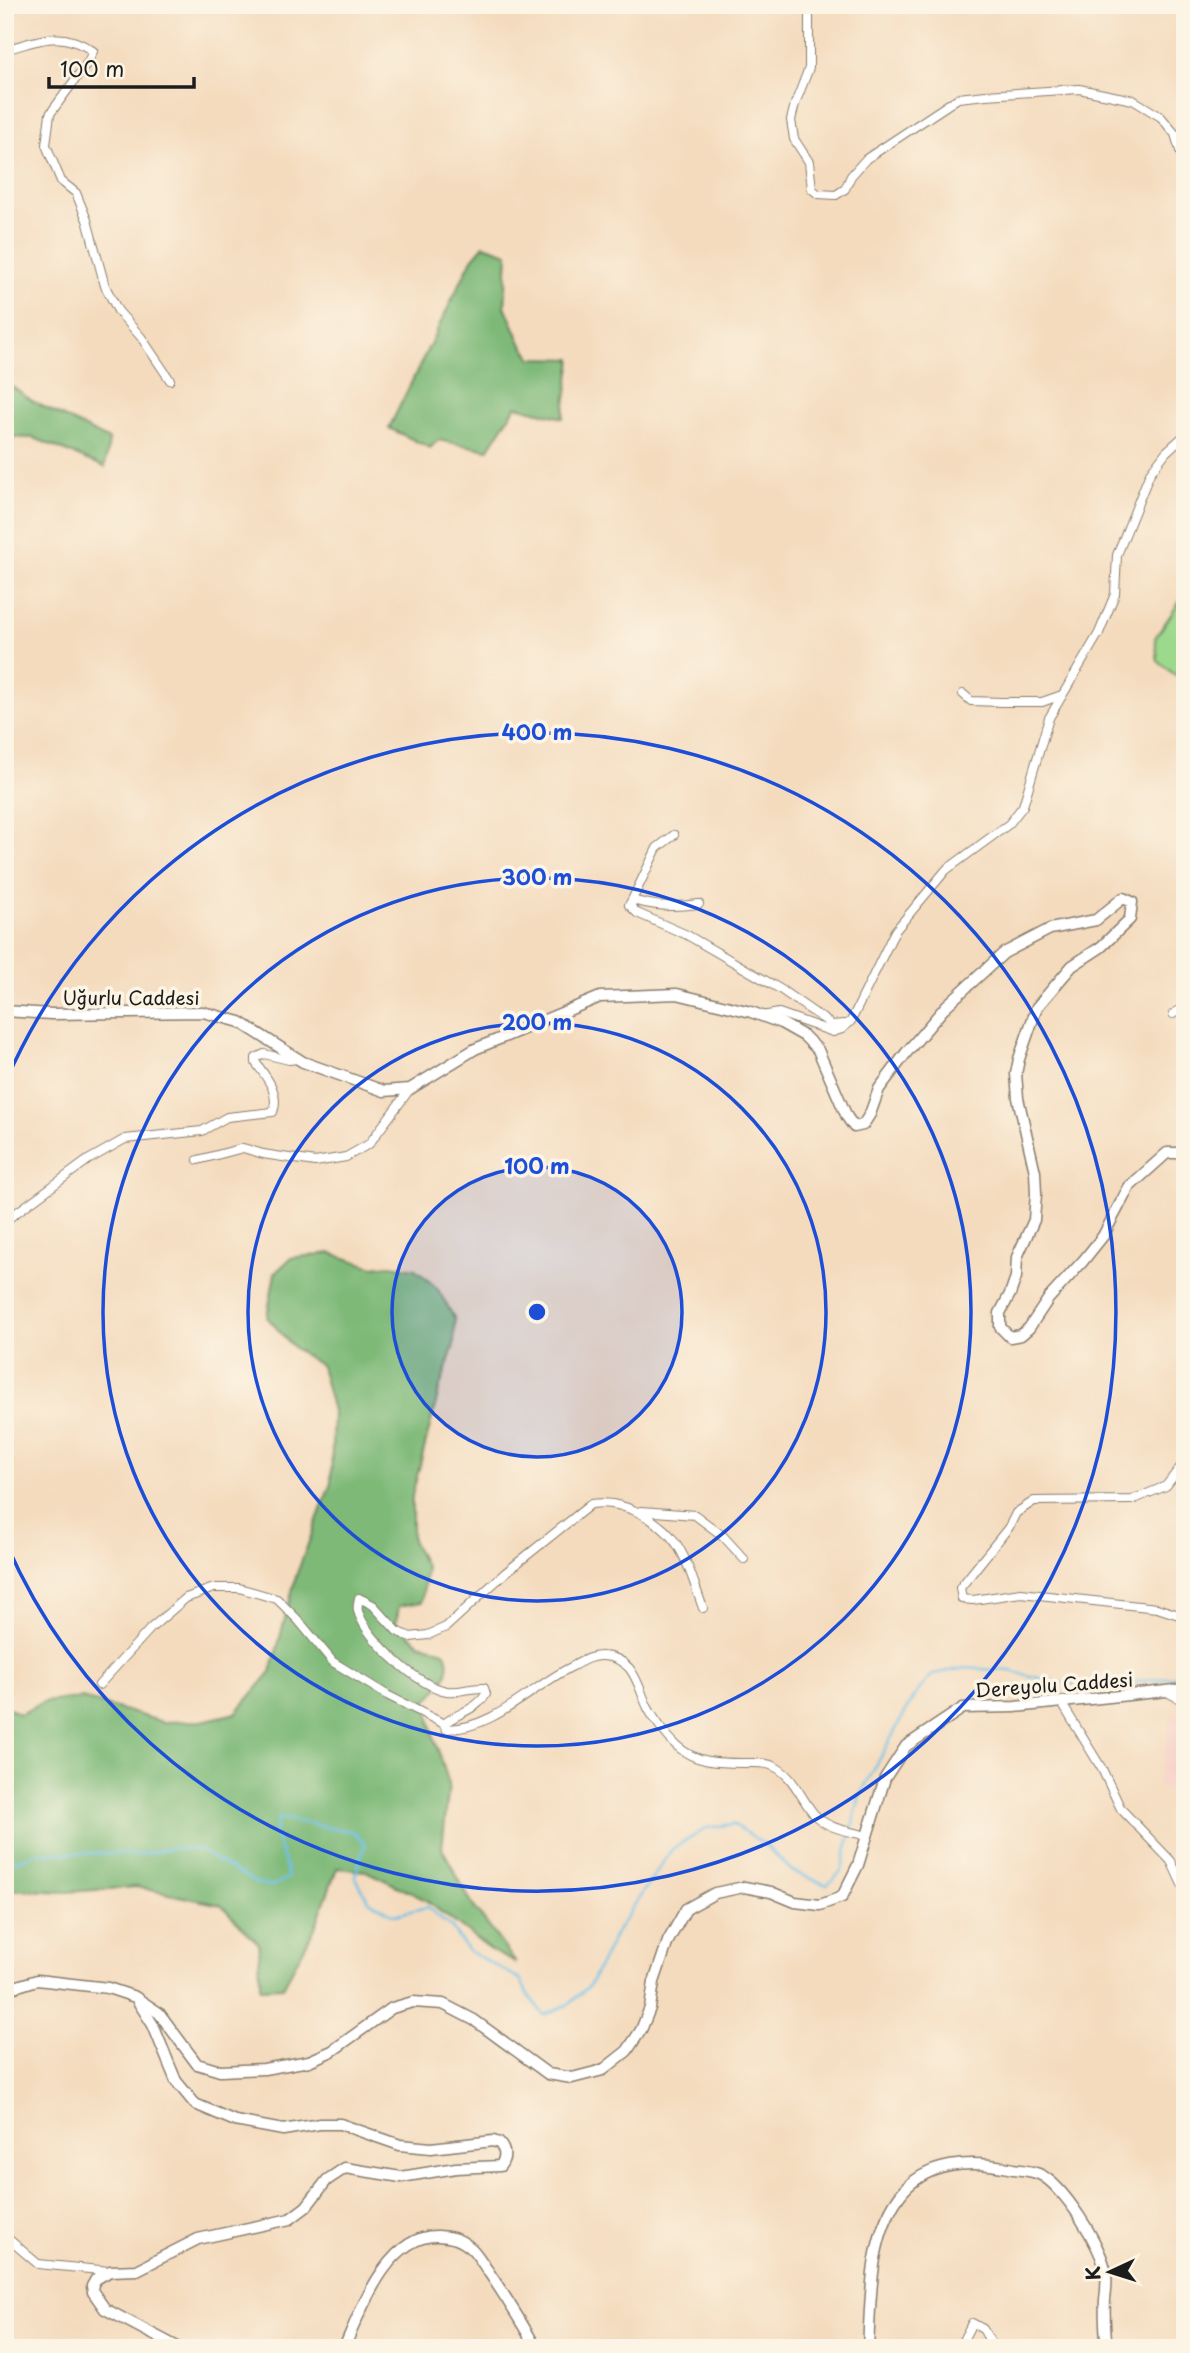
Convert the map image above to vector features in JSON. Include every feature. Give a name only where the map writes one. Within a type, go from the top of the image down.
[{"type":"street","points":[[809,5],[809,68],[791,120],[794,139],[809,162],[812,189],[818,194],[836,195],[845,189],[851,176],[866,159],[958,98],[986,95],[1079,89],[1133,100],[1161,117],[1175,134],[1185,167]]},
{"type":"street","points":[[5,50],[44,38],[63,37],[93,51],[89,62],[50,114],[47,145],[61,181],[76,192],[105,286],[118,311],[141,337],[170,380]]},
{"type":"street","points":[[761,1016],[779,1013],[833,1032],[848,1024],[862,1002],[895,931],[946,870],[1009,824],[1023,806],[1049,719],[1099,633],[1115,594],[1117,555],[1150,473],[1166,452],[1185,435]]},
{"type":"street","points":[[963,694],[971,701],[1001,702],[1042,702],[1062,695]]},
{"type":"street","points":[[674,835],[657,848],[629,905],[638,913],[687,935],[779,989],[832,1025],[848,1024]]},
{"type":"street","points":[[198,1160],[243,1148],[315,1162],[346,1157],[369,1144],[410,1089],[474,1049],[600,997],[677,994],[761,1016],[804,1036],[818,1050],[854,1127],[863,1125],[879,1089],[906,1053],[947,1004],[1004,953],[1050,929],[1096,920],[1123,898],[1132,902],[1133,913],[1123,927],[1101,947],[1072,966],[1037,1007],[1019,1059],[1016,1074],[1018,1098],[1035,1172],[1036,1194],[1034,1220],[1017,1257],[1016,1277],[1000,1313],[1000,1327],[1010,1337],[1021,1335],[1103,1236],[1129,1187],[1147,1168],[1167,1153],[1185,1153]]},
{"type":"street","points":[[632,900],[652,906],[699,904]]},
{"type":"street","points":[[1173,1014],[1185,1007]]},
{"type":"street","name":"Uğurlu Caddesi","points":[[5,1012],[203,1012],[240,1022],[297,1059],[384,1091],[410,1089]]},
{"type":"street","points":[[5,1221],[88,1160],[125,1139],[202,1131],[227,1117],[273,1112],[276,1105],[275,1092],[256,1063],[256,1058],[264,1054],[289,1060],[297,1059]]},
{"type":"street","points":[[1185,1461],[1166,1486],[1132,1500],[1034,1502],[1016,1513],[1009,1527],[960,1588],[962,1599],[973,1600],[1021,1593],[1157,1608],[1185,1617]]},
{"type":"street","points":[[444,1724],[454,1715],[477,1704],[486,1694],[484,1688],[448,1692],[408,1671],[373,1640],[357,1611],[359,1598],[373,1605],[397,1631],[410,1637],[428,1635],[446,1627],[505,1573],[591,1504],[608,1501],[648,1516],[667,1530],[679,1544],[703,1608]]},
{"type":"street","points":[[635,1511],[695,1515],[723,1536],[744,1559]]},
{"type":"street","points":[[99,1685],[151,1628],[186,1598],[214,1588],[239,1588],[277,1599],[333,1662],[387,1695],[444,1724],[446,1729],[474,1726],[491,1718],[551,1676],[592,1656],[604,1656],[620,1660],[636,1675],[649,1708],[676,1746],[695,1758],[716,1763],[772,1765],[788,1775],[815,1816],[840,1830],[862,1835]]},
{"type":"street","name":"Dereyolu Caddesi","points":[[135,1997],[159,2012],[197,2064],[220,2071],[309,2061],[332,2051],[392,2008],[413,2002],[443,2004],[474,2020],[548,2074],[572,2078],[603,2070],[627,2051],[641,2030],[650,2008],[654,1982],[668,1941],[686,1909],[715,1893],[744,1887],[771,1892],[795,1902],[820,1905],[842,1897],[858,1865],[862,1835],[885,1779],[906,1746],[935,1725],[963,1708],[1060,1702],[1185,1689]]},
{"type":"street","points":[[1167,1692],[1185,1702]]},
{"type":"street","points":[[1060,1702],[1102,1769],[1121,1809],[1171,1861],[1185,1891]]},
{"type":"street","points":[[5,1990],[37,1980],[108,1988],[135,1997],[153,2025],[176,2081],[195,2104],[235,2121],[283,2130],[340,2124],[400,2145],[431,2148],[493,2141],[503,2147],[504,2161],[500,2166],[456,2168],[401,2177],[345,2168],[327,2180],[306,2207],[290,2219],[198,2239],[137,2270],[110,2271],[38,2264],[5,2236]]},
{"type":"street","points":[[868,2348],[873,2275],[881,2232],[898,2197],[919,2177],[951,2164],[985,2162],[1041,2175],[1067,2199],[1091,2233],[1106,2273],[1104,2326],[1107,2348]]},
{"type":"street","points":[[344,2348],[369,2293],[393,2258],[412,2241],[433,2236],[455,2237],[474,2251],[509,2300],[536,2348]]},
{"type":"street","points":[[110,2271],[96,2279],[92,2286],[97,2300],[105,2309],[179,2348]]},
{"type":"street","points":[[959,2348],[972,2323],[983,2329],[994,2348]]},
{"type":"shaded area","points":[[1173,1712],[1185,1719],[1185,1798],[1157,1788]]},
{"type":"green space","points":[[484,245],[508,253],[505,306],[521,343],[532,358],[572,359],[563,418],[516,406],[488,450],[438,440],[430,448],[389,428],[472,259]]},
{"type":"green space","points":[[5,382],[34,402],[109,440],[105,467],[34,438],[5,437]]},
{"type":"green space","points":[[1185,594],[1185,683],[1158,661],[1155,638]]},
{"type":"green space","points":[[330,1253],[373,1267],[390,1265],[415,1269],[437,1288],[455,1319],[454,1345],[440,1387],[412,1496],[412,1540],[426,1568],[422,1602],[399,1606],[396,1623],[419,1643],[444,1651],[447,1659],[445,1678],[426,1702],[449,1784],[442,1848],[472,1904],[516,1963],[492,1951],[424,1899],[366,1871],[337,1868],[314,1930],[283,1987],[260,1988],[259,1944],[221,1905],[136,1887],[68,1892],[5,1889],[5,1706],[20,1714],[44,1702],[82,1698],[163,1722],[202,1721],[236,1713],[271,1672],[296,1576],[331,1483],[333,1411],[321,1366],[294,1348],[267,1317],[275,1273],[291,1258]]},
{"type":"waterway","points":[[5,1864],[37,1853],[138,1855],[172,1848],[199,1850],[256,1883],[272,1886],[288,1878],[275,1835],[278,1818],[353,1831],[365,1844],[355,1876],[369,1901],[394,1915],[427,1907],[451,1927],[467,1950],[520,1979],[528,1995],[544,2015],[569,2004],[589,1986],[617,1931],[672,1849],[707,1828],[733,1824],[763,1843],[792,1871],[827,1885],[841,1872],[860,1795],[914,1696],[933,1674],[966,1668],[1010,1671],[1060,1683],[1113,1685],[1185,1675]]}]
